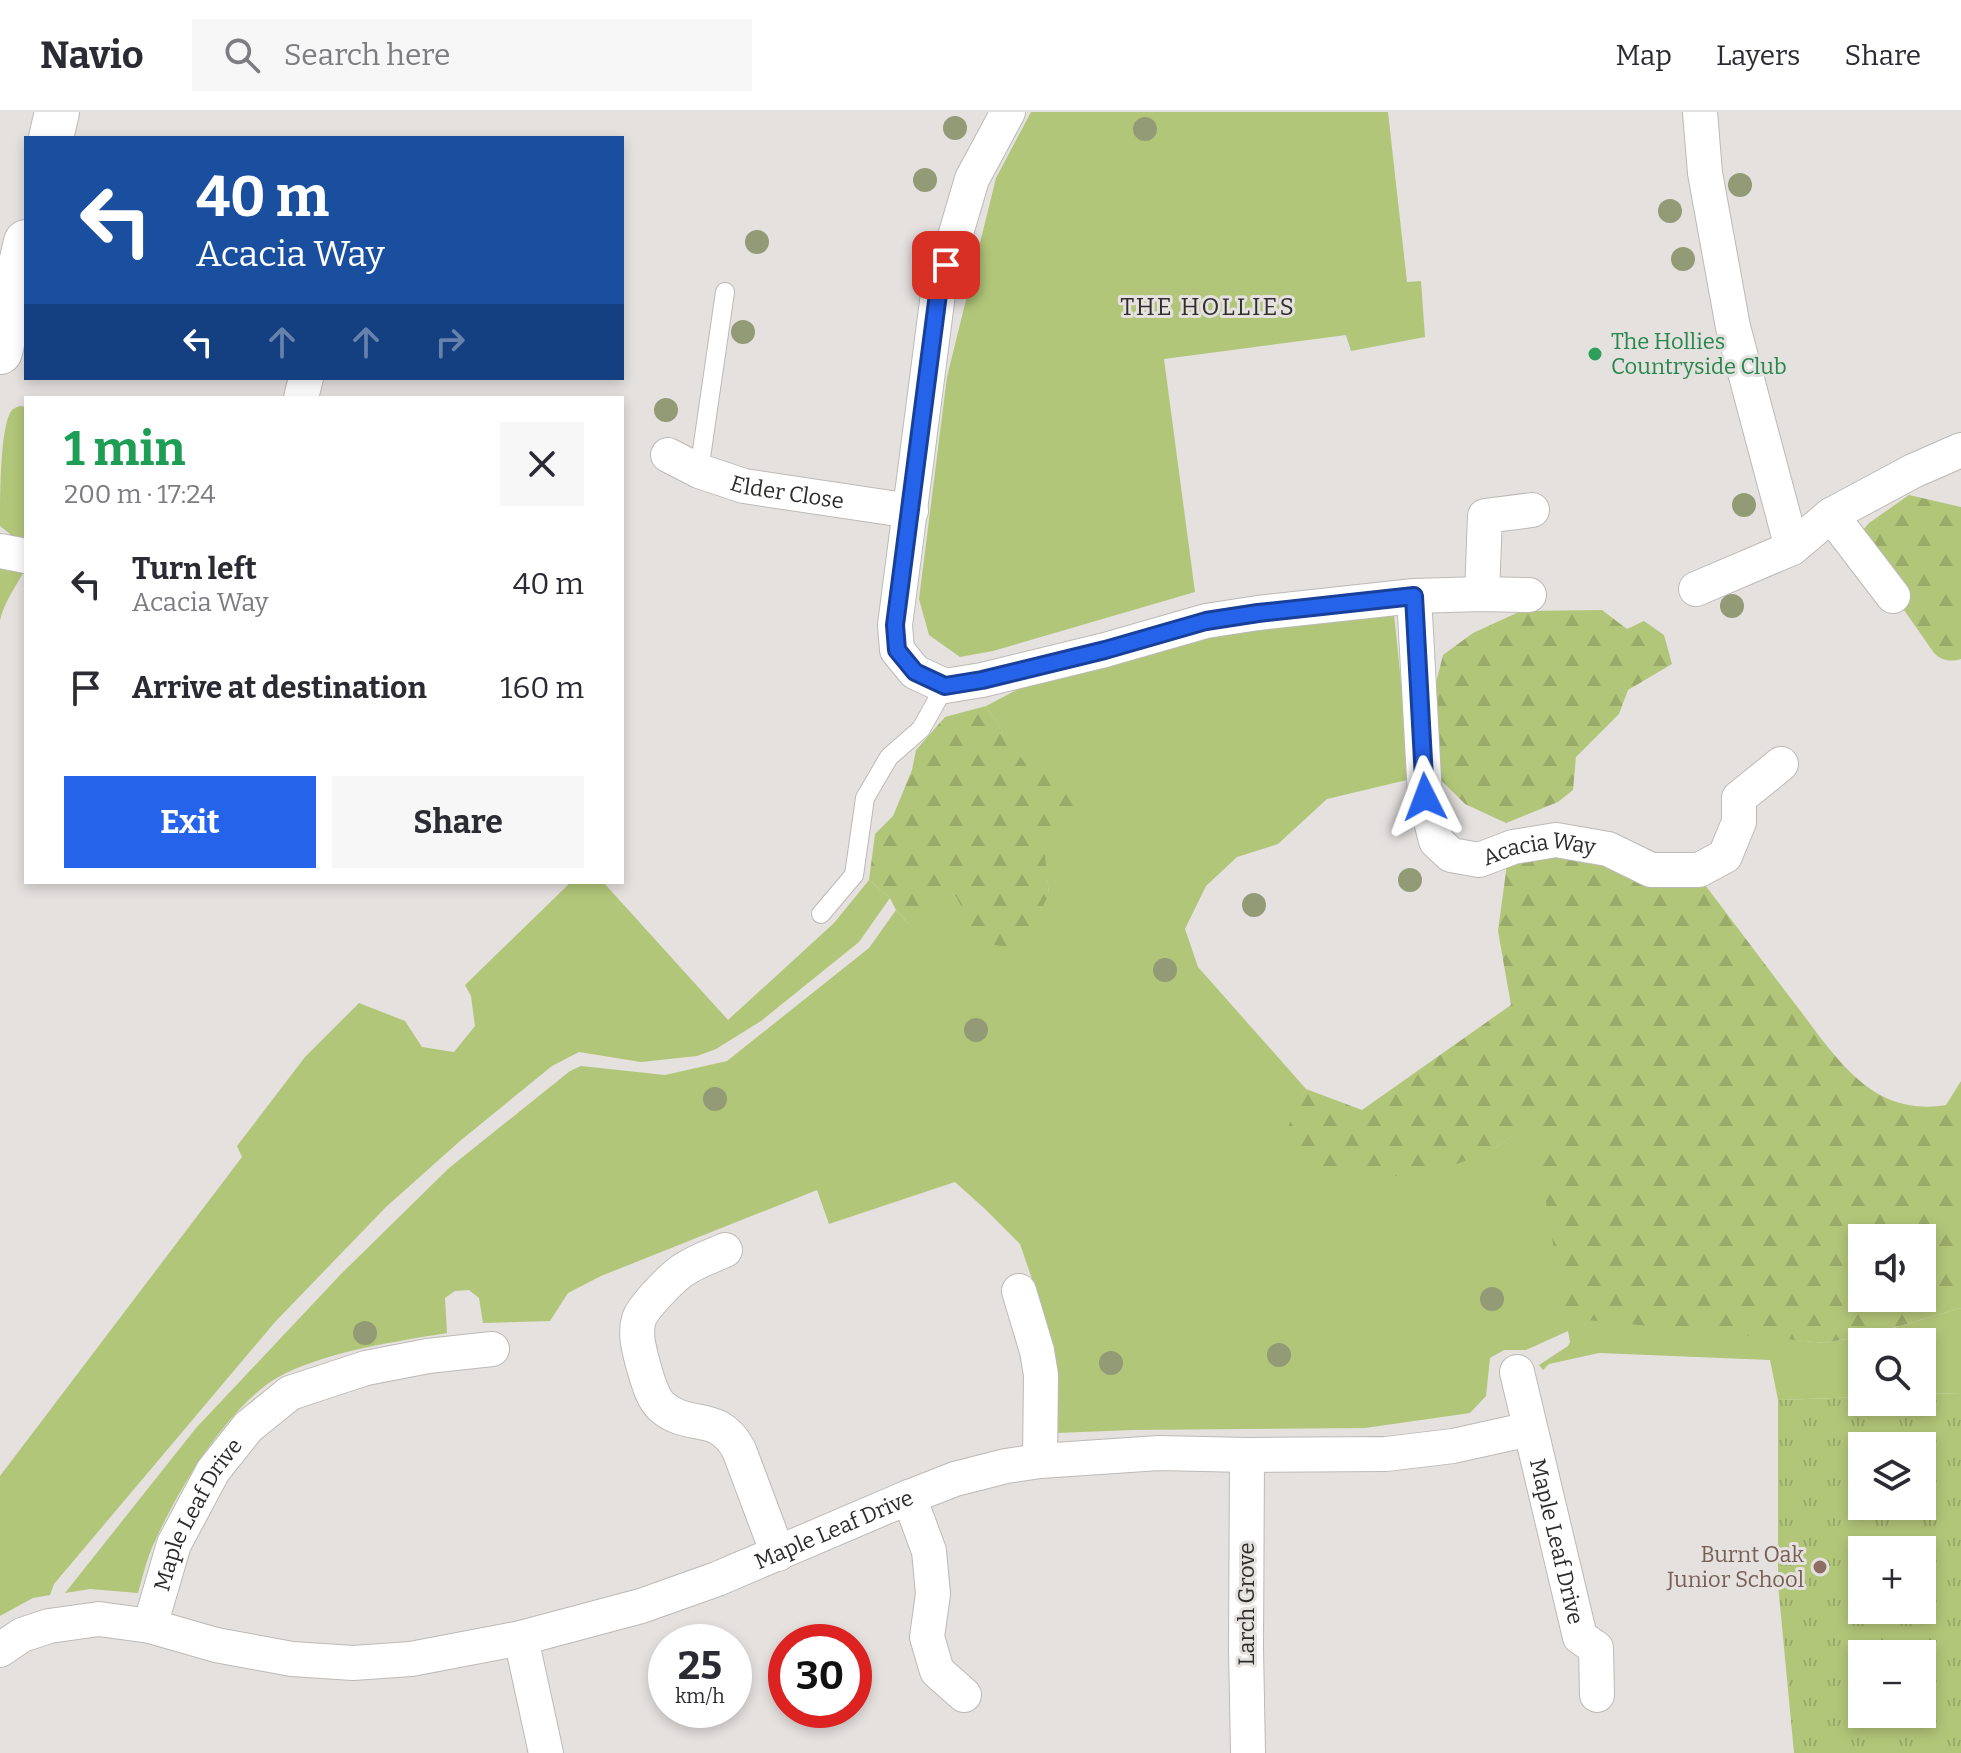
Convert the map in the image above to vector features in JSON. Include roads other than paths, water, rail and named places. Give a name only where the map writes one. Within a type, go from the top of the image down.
[{"type":"street","points":[[51,136],[57,112]]},
{"type":"street","points":[[1008,112],[972,179],[938,294],[895,625],[897,650],[915,672],[945,686],[1105,650],[1206,621],[1414,596],[1529,595]]},
{"type":"street","points":[[1700,112],[1705,173],[1733,327],[1792,548]]},
{"type":"street","points":[[0,352],[24,250]]},
{"type":"street","points":[[1696,589],[1792,548],[1831,515],[1913,471],[1961,450]]},
{"type":"street","name":"Elder Close","points":[[668,455],[699,471],[744,486],[911,511]]},
{"type":"street","points":[[1482,594],[1485,516],[1532,510]]},
{"type":"street","points":[[1831,515],[1893,596]]},
{"type":"street","points":[[0,551],[24,556]]},
{"type":"street","name":"Acacia Way","points":[[1414,596],[1425,797],[1436,841],[1451,855],[1479,860],[1513,847],[1556,840],[1608,849],[1651,870],[1699,870],[1725,856],[1739,822],[1739,798],[1781,764]]},
{"type":"street","points":[[725,1250],[683,1270],[655,1296],[639,1318],[638,1345],[649,1385],[659,1404],[677,1417],[711,1423],[732,1436],[778,1554]]},
{"type":"street","points":[[1019,1291],[1041,1375],[1040,1461]]},
{"type":"street","name":"Maple Leaf Drive","points":[[150,1626],[174,1544],[213,1471],[248,1427],[290,1393],[366,1368],[428,1356],[492,1349]]},
{"type":"street","name":"Maple Leaf Drive","points":[[1517,1372],[1580,1637],[1596,1648],[1597,1695]]},
{"type":"street","name":"Maple Leaf Drive","points":[[0,1650],[22,1635],[49,1626],[99,1619],[150,1626],[216,1645],[292,1659],[353,1663],[411,1659],[521,1638],[641,1606],[717,1579],[955,1479],[1006,1466],[1159,1453],[1386,1454],[1453,1446],[1530,1429]]},
{"type":"street","name":"Larch Grove","points":[[1247,1455],[1248,1753]]},
{"type":"street","points":[[909,1497],[929,1551],[933,1594],[927,1637],[937,1671],[964,1695]]},
{"type":"street","points":[[521,1638],[546,1753]]},
{"type":"lane","points":[[699,471],[725,292]]},
{"type":"lane","points":[[821,914],[854,875],[865,798],[889,757],[921,729],[945,686]]},
{"type":"place","name":"The Hollies Countryside Club","points":[[1595,354]]},
{"type":"place","name":"Burnt Oak Junior School","points":[[1820,1567]]},
{"type":"district","name":"THE HOLLIES","points":[[1208,307]]}]
